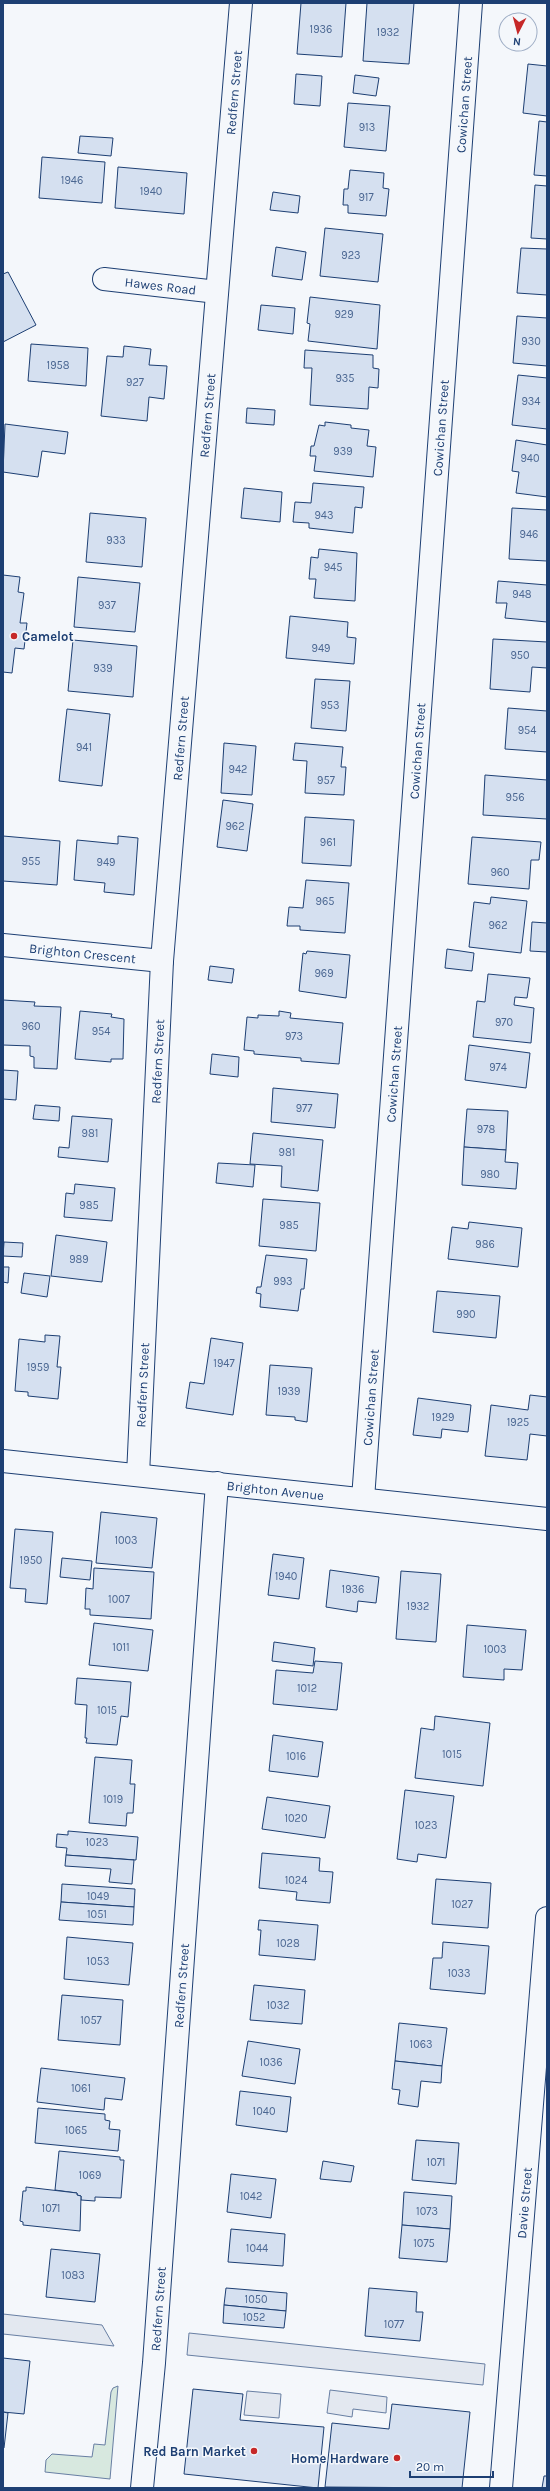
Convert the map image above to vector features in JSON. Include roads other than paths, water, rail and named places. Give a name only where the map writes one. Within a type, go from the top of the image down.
[{"type":"street","name":"Redfern Street","points":[[138,1475],[162,961],[241,3]]},
{"type":"street","name":"Cowichan Street","points":[[363,1499],[471,3]]},
{"type":"street","name":"Hawes Road","points":[[104,279],[217,292]]},
{"type":"street","name":"Brighton Crescent","points":[[3,944],[162,961]]},
{"type":"street","name":"Brighton Avenue","points":[[3,1461],[547,1519]]},
{"type":"street","name":"Redfern Street","points":[[142,2488],[154,2355],[217,1484]]},
{"type":"street","name":"Davie Street","points":[[501,2488],[547,1918]]},
{"type":"place","name":"Camelot","points":[[14,636]]},
{"type":"place","name":"Red Barn Market","points":[[254,2451]]},
{"type":"place","name":"Home Hardware","points":[[397,2458]]}]
